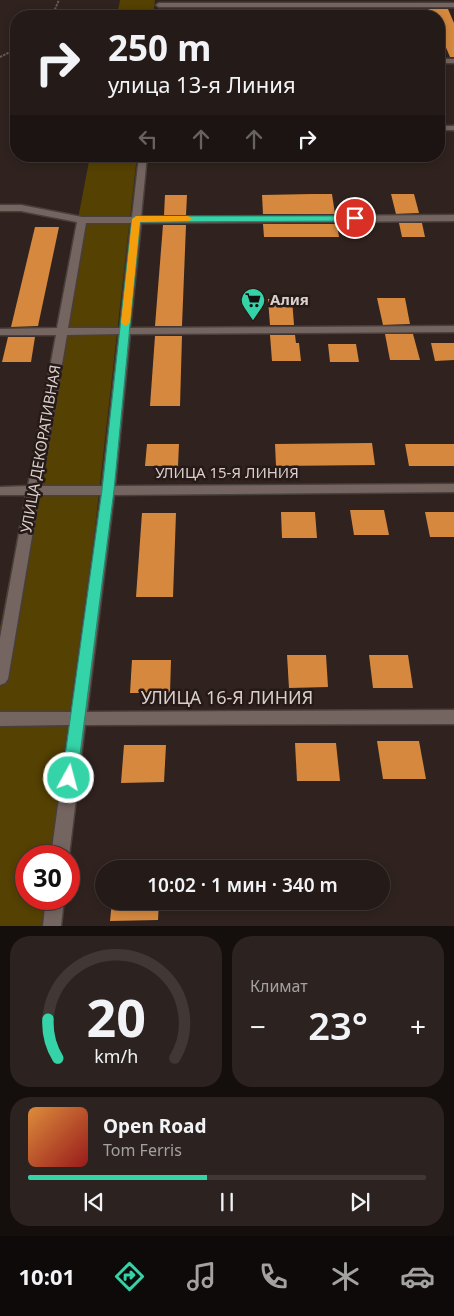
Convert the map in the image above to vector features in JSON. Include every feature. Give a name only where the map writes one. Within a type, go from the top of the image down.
[{"type":"street","points":[[159,5],[454,4]]},
{"type":"street","points":[[61,845],[76,719],[108,490],[142,162]]},
{"type":"street","points":[[0,208],[21,208],[82,220],[454,218]]},
{"type":"street","name":"УЛИЦА ДЕКОРАТИВНАЯ","points":[[0,679],[82,220]]},
{"type":"street","points":[[0,332],[454,329]]},
{"type":"street","name":"УЛИЦА 15-Я ЛИНИЯ","points":[[0,491],[454,488]]},
{"type":"street","name":"УЛИЦА 16-Я ЛИНИЯ","points":[[0,719],[454,717]]},
{"type":"street","points":[[52,926],[54,910]]},
{"type":"shaded area","points":[[120,0],[155,0],[154,10],[118,10]]},
{"type":"shaded area","points":[[89,162],[136,162],[59,845],[15,845],[15,910],[52,910],[50,926],[0,926],[0,628]]},
{"type":"building","points":[[448,9],[454,23],[454,57],[450,57],[445,45],[445,10],[429,10]]},
{"type":"building","points":[[332,194],[335,214],[263,214],[262,195]]},
{"type":"building","points":[[391,194],[414,194],[419,213],[396,214]]},
{"type":"building","points":[[165,195],[187,195],[186,215],[164,215]]},
{"type":"building","points":[[399,223],[422,223],[425,237],[402,237]]},
{"type":"building","points":[[263,224],[337,224],[339,237],[264,237]]},
{"type":"building","points":[[163,225],[186,225],[182,326],[155,326]]},
{"type":"building","points":[[35,227],[59,227],[38,326],[11,327]]},
{"type":"building","points":[[377,298],[405,298],[410,324],[383,325]]},
{"type":"building","points":[[268,299],[292,299],[294,325],[270,325]]},
{"type":"building","points":[[385,334],[413,334],[420,360],[390,360]]},
{"type":"building","points":[[270,335],[295,335],[296,343],[299,343],[301,361],[272,361]]},
{"type":"building","points":[[155,336],[182,336],[180,406],[150,406]]},
{"type":"building","points":[[8,337],[35,337],[31,362],[2,362]]},
{"type":"building","points":[[431,343],[454,343],[454,360],[435,361]]},
{"type":"building","points":[[328,344],[356,344],[359,362],[330,362]]},
{"type":"building","points":[[372,443],[375,465],[276,466],[275,444]]},
{"type":"building","points":[[147,444],[179,444],[178,466],[145,466]]},
{"type":"building","points":[[405,444],[454,444],[454,466],[409,466]]},
{"type":"building","points":[[350,510],[384,510],[389,535],[354,535]]},
{"type":"building","points":[[281,512],[315,512],[317,538],[282,538]]},
{"type":"building","points":[[425,512],[454,512],[454,537],[430,537]]},
{"type":"building","points":[[142,513],[176,513],[173,597],[136,597]]},
{"type":"building","points":[[287,655],[326,655],[328,687],[289,688]]},
{"type":"building","points":[[369,655],[408,655],[413,688],[373,688]]},
{"type":"building","points":[[132,660],[171,660],[170,693],[130,693]]},
{"type":"building","points":[[377,741],[419,741],[426,779],[383,779]]},
{"type":"building","points":[[295,743],[336,743],[340,781],[297,781]]},
{"type":"building","points":[[124,745],[166,745],[164,782],[121,783]]},
{"type":"building","points":[[111,910],[159,910],[158,920],[110,921]]},
{"type":"slow traffic","points":[[125,323],[136,219],[188,219]]},
{"type":"place","name":"Алия","points":[[253,321]]},
{"type":"route","points":[[69,778],[108,490],[136,219],[355,218]]}]
